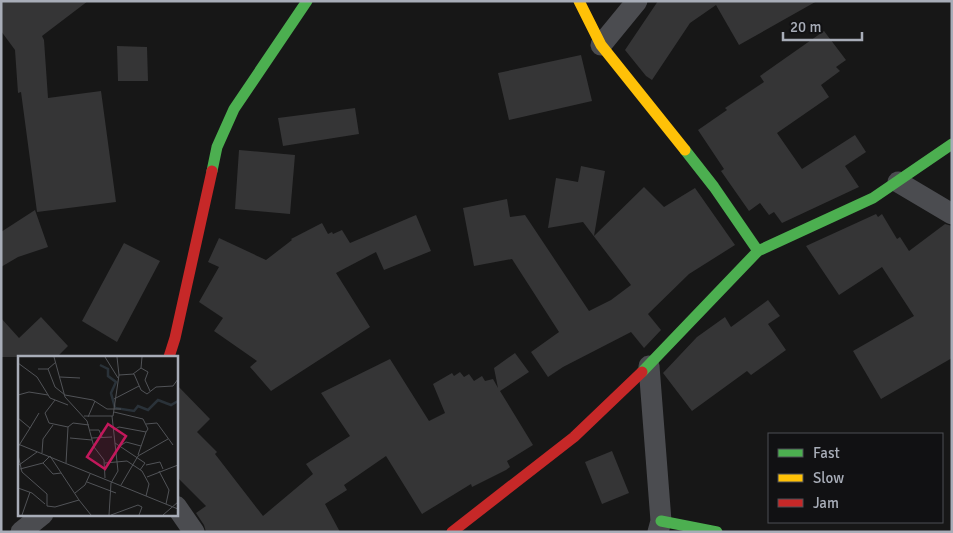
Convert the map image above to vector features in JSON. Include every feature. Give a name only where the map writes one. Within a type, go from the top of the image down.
[{"type":"street","points":[[169,356],[175,338],[217,147],[234,109],[306,1]]},
{"type":"street","points":[[579,1],[601,45],[714,188],[758,251]]},
{"type":"street","points":[[601,45],[637,1]]},
{"type":"street","points":[[452,532],[574,437],[649,366],[758,251],[874,198],[952,144]]},
{"type":"street","points":[[898,182],[952,214]]},
{"type":"street","points":[[649,366],[659,526],[717,532]]},
{"type":"street","points":[[178,509],[194,532]]},
{"type":"street","points":[[21,532],[41,516]]},
{"type":"building","points":[[1,1],[88,1],[42,36],[44,40],[48,98],[101,91],[116,202],[37,212],[21,92],[18,93],[15,50],[1,31]]},
{"type":"building","points":[[658,1],[817,1],[739,45],[716,5],[690,23],[652,80],[646,76],[625,50]]},
{"type":"building","points":[[824,31],[846,60],[836,67],[840,71],[821,85],[829,97],[777,133],[802,169],[855,135],[866,152],[845,166],[859,187],[782,223],[774,212],[769,215],[760,203],[749,211],[721,171],[724,169],[698,130],[727,110],[725,108],[764,82],[760,76]]},
{"type":"building","points":[[117,46],[147,47],[148,81],[118,81]]},
{"type":"building","points":[[581,55],[592,101],[509,120],[498,73]]},
{"type":"building","points":[[355,108],[359,134],[283,146],[278,118]]},
{"type":"building","points":[[239,150],[295,155],[290,214],[235,209]]},
{"type":"building","points":[[581,166],[605,171],[594,236],[644,187],[664,207],[695,188],[735,245],[689,274],[648,314],[661,330],[644,348],[631,332],[563,367],[548,377],[531,352],[559,332],[512,259],[474,266],[463,208],[507,199],[510,217],[525,215],[589,311],[611,300],[631,285],[583,222],[548,228],[556,178],[578,182]]},
{"type":"building","points":[[35,210],[48,247],[18,257],[1,267],[1,232]]},
{"type":"building","points":[[876,214],[878,217],[882,214],[897,239],[900,237],[909,251],[945,224],[952,226],[952,358],[881,399],[853,351],[914,316],[882,267],[839,295],[806,246]]},
{"type":"building","points":[[416,215],[431,251],[384,270],[376,252],[336,273],[370,327],[271,391],[250,367],[257,361],[214,331],[223,318],[199,302],[219,267],[208,262],[219,238],[266,260],[291,239],[322,223],[328,234],[342,230],[350,243]]},
{"type":"building","points":[[124,243],[160,261],[117,342],[82,321]]},
{"type":"building","points":[[768,300],[780,316],[768,324],[786,350],[751,375],[747,371],[692,411],[663,373],[697,337],[725,317],[731,327]]},
{"type":"building","points":[[41,317],[68,346],[58,356],[1,357],[1,318],[19,338]]},
{"type":"building","points":[[515,353],[529,372],[500,391],[533,445],[507,461],[510,467],[506,470],[472,487],[471,484],[422,514],[386,456],[344,485],[347,490],[325,504],[340,532],[206,532],[196,513],[206,506],[178,478],[178,386],[210,419],[197,432],[217,452],[215,454],[263,516],[313,474],[306,464],[350,436],[321,393],[390,359],[429,421],[445,413],[433,384],[452,373],[454,376],[460,372],[464,377],[469,374],[474,381],[482,376],[485,381],[493,379],[498,388],[494,368]]},
{"type":"building","points":[[612,451],[629,493],[602,504],[585,462]]},
{"type":"traffic: fast","points":[[212,171],[217,147],[234,109],[307,1]]},
{"type":"traffic: fast","points":[[642,372],[758,251],[873,198],[952,144]]},
{"type":"traffic: fast","points":[[685,150],[714,187],[758,251]]},
{"type":"traffic: fast","points":[[661,521],[717,532]]},
{"type":"traffic: slow","points":[[579,1],[601,45],[685,150]]},
{"type":"traffic: jam","points":[[169,356],[212,171]]},
{"type":"traffic: jam","points":[[452,532],[574,437],[642,372]]}]
